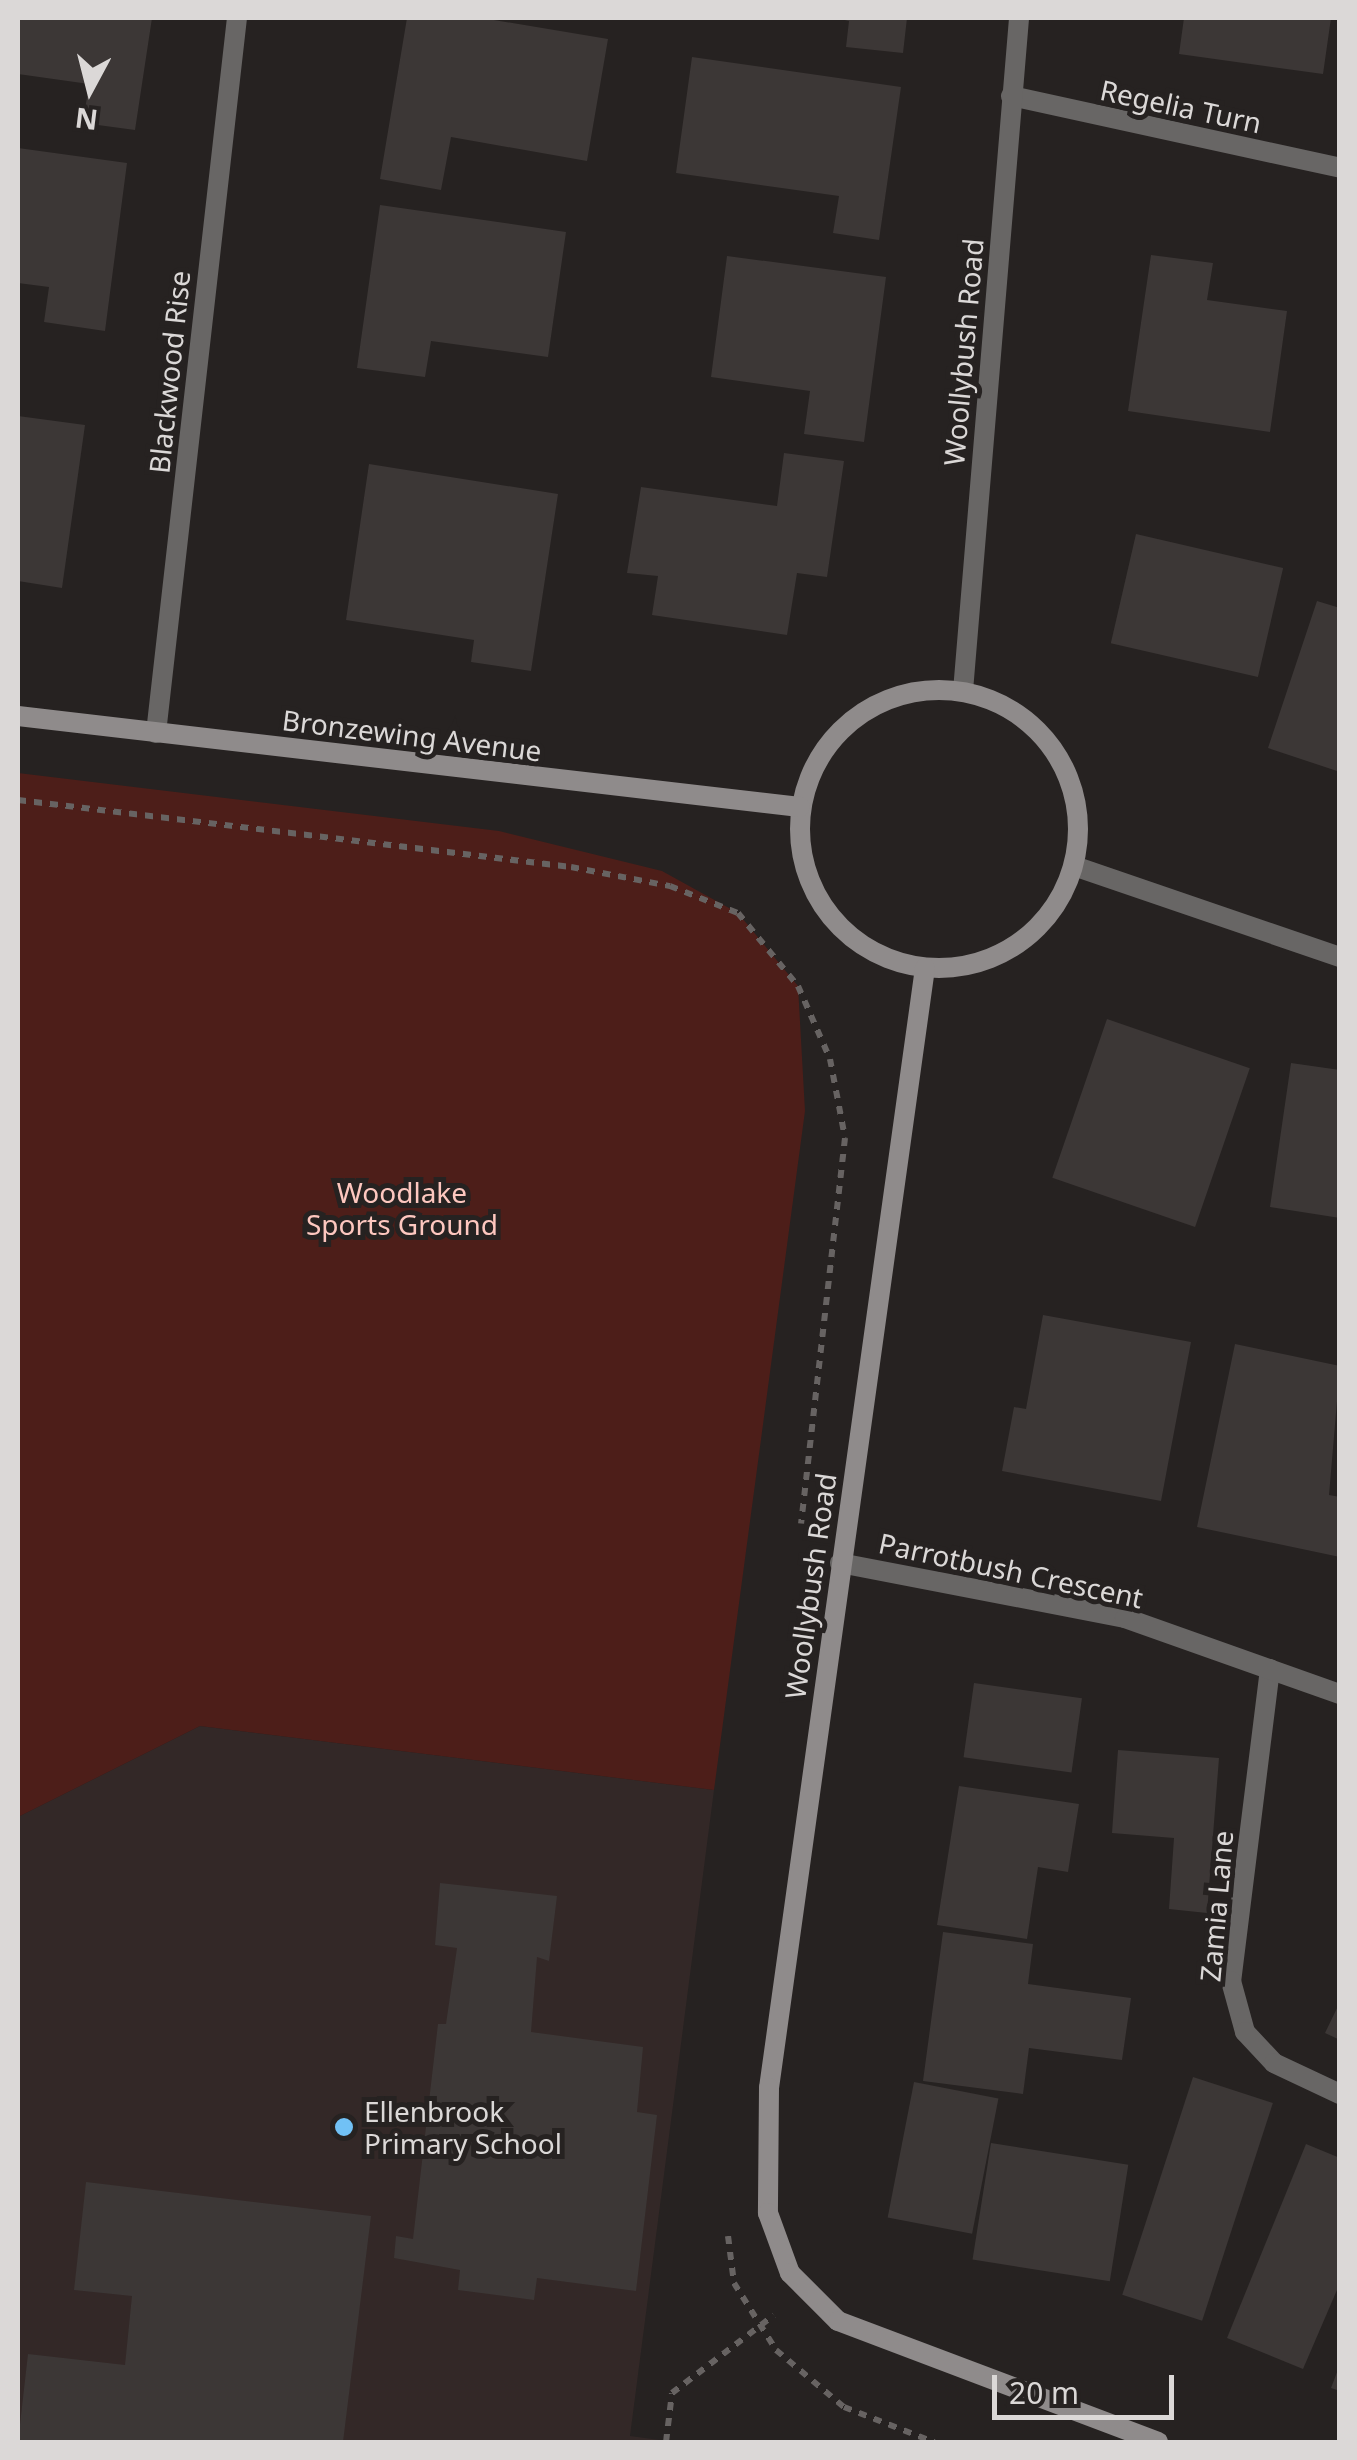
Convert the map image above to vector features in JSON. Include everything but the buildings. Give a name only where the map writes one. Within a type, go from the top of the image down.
[{"type":"street","name":"Blackwood Rise","points":[[156,734],[237,18]]},
{"type":"street","name":"Woollybush Road","points":[[963,692],[1019,18]]},
{"type":"street","name":"Regelia Turn","points":[[1010,96],[1340,168]]},
{"type":"street","points":[[918,690],[963,692],[1006,706],[1043,735],[1068,775],[1079,819],[1074,866],[1059,902],[1002,954],[926,968],[882,956],[816,896],[801,852],[800,808],[813,765],[840,730],[918,690]]},
{"type":"street","name":"Bronzewing Avenue","points":[[18,716],[800,808]]},
{"type":"street","points":[[1074,866],[1340,957]]},
{"type":"street","name":"Woollybush Road","points":[[807,2290],[790,2273],[768,2213],[769,2088],[926,968]]},
{"type":"street","name":"Parrotbush Crescent","points":[[840,1564],[1125,1618],[1340,1694]]},
{"type":"street","name":"Zamia Lane","points":[[1270,1670],[1231,1982],[1245,2032],[1274,2064],[1340,2094]]},
{"type":"street","points":[[807,2290],[838,2322],[1158,2442]]},
{"type":"path","points":[[18,800],[571,867],[670,886],[738,913],[798,986],[830,1059],[845,1138],[800,1531]]},
{"type":"path","points":[[725,2217],[734,2283],[760,2325],[844,2407],[934,2442]]},
{"type":"path","points":[[666,2442],[672,2393],[807,2290]]},
{"type":"shaded area","name":"Ellenbrook Primary School","points":[[200,1726],[714,1790],[630,2436],[674,2442],[18,2442],[18,1817]]},
{"type":"green space","name":"Woodlake Sports Ground","points":[[18,773],[499,831],[662,871],[738,913],[798,986],[805,1111],[714,1790],[200,1726],[18,1817]]},
{"type":"place","name":"Ellenbrook Primary School","points":[[344,2127]]}]
